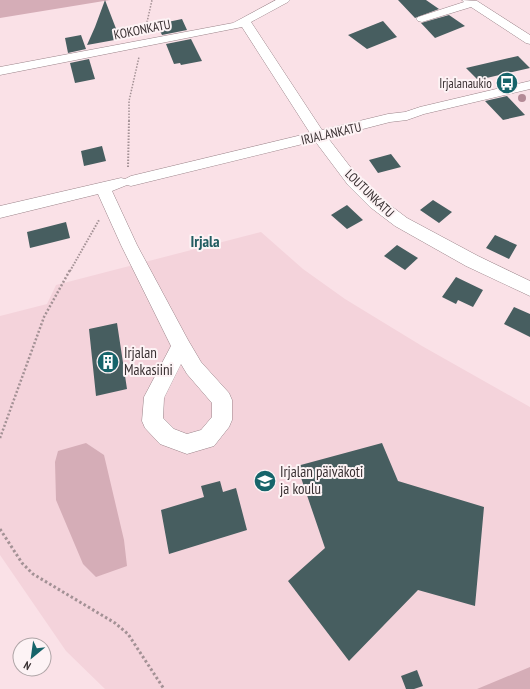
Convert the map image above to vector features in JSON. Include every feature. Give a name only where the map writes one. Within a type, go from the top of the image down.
[{"type":"street","name":"KOKONKATU","points":[[0,70],[236,26],[284,0]]},
{"type":"street","points":[[422,19],[470,2],[530,40]]},
{"type":"street","name":"LOUTUNKATU","points":[[245,22],[319,136],[353,181],[376,203],[401,222],[472,261],[530,289]]},
{"type":"street","name":"IRJALANKATU","points":[[0,212],[103,188],[126,179],[319,136],[391,117],[407,116],[420,111],[530,85]]},
{"type":"street","points":[[103,188],[129,245],[181,346],[194,368],[222,400],[222,420],[207,439],[187,444],[167,437],[152,420],[154,397],[181,346]]},
{"type":"path","points":[[126,179],[129,101],[152,0]]},
{"type":"path","points":[[0,437],[44,317],[100,217],[104,212],[112,207]]},
{"type":"path","points":[[0,529],[22,563],[33,574],[80,603],[115,622],[128,634],[164,689]]},
{"type":"shaded area","points":[[0,0],[110,0],[0,18]]},
{"type":"shaded area","name":"Irjalan päiväkoti ja koulu","points":[[261,232],[303,269],[345,299],[422,346],[530,407],[530,689],[105,689],[66,651],[0,555],[0,316],[47,304],[56,285]]},
{"type":"shaded area","points":[[86,443],[104,455],[124,540],[127,566],[96,577],[83,564],[56,500],[55,462],[58,451]]},
{"type":"shaded area","points":[[530,667],[530,689],[477,689]]},
{"type":"building","points":[[105,0],[120,39],[87,45],[95,27]]},
{"type":"building","points":[[398,0],[426,0],[439,9],[415,18]]},
{"type":"building","points":[[449,15],[465,26],[435,38],[421,23]]},
{"type":"building","points":[[182,19],[187,30],[162,35],[158,27],[165,26],[163,23]]},
{"type":"building","points":[[383,21],[397,37],[367,49],[348,35]]},
{"type":"building","points":[[81,35],[86,49],[68,53],[65,38]]},
{"type":"building","points":[[191,39],[202,61],[181,65],[180,63],[174,64],[166,44]]},
{"type":"building","points":[[518,56],[530,68],[478,80],[466,68]]},
{"type":"building","points":[[89,59],[95,79],[75,83],[70,63]]},
{"type":"building","points":[[507,96],[525,115],[503,120],[485,101]]},
{"type":"building","points":[[102,146],[106,161],[84,166],[81,151]]},
{"type":"building","points":[[391,154],[401,167],[378,173],[369,160]]},
{"type":"building","points":[[433,200],[452,212],[439,223],[420,210]]},
{"type":"building","points":[[347,205],[363,220],[347,229],[331,215]]},
{"type":"building","points":[[66,222],[70,238],[30,248],[27,232]]},
{"type":"building","points":[[495,235],[517,245],[509,259],[486,248]]},
{"type":"building","points":[[397,245],[418,258],[405,270],[384,256]]},
{"type":"building","points":[[456,277],[483,290],[473,307],[458,300],[456,304],[442,297]]},
{"type":"building","points":[[514,307],[530,314],[530,337],[504,324]]},
{"type":"building","name":"Irjalan Makasiini","points":[[117,323],[127,389],[96,396],[89,329]]},
{"type":"building","points":[[382,443],[398,481],[484,507],[475,606],[418,590],[349,661],[288,581],[325,548],[297,466]]},
{"type":"building","points":[[220,481],[223,492],[236,488],[247,530],[169,554],[161,510],[204,497],[201,486]]},
{"type":"building","points":[[417,670],[423,686],[414,689],[406,689],[401,676]]},
{"type":"place","name":"Irjalanaukio","points":[[507,83]]},
{"type":"place","name":"Irjalan Makasiini","points":[[108,362]]},
{"type":"place","name":"Irjalan päiväkoti ja koulu","points":[[265,481]]},
{"type":"district","name":"Irjala","points":[[205,241]]}]
